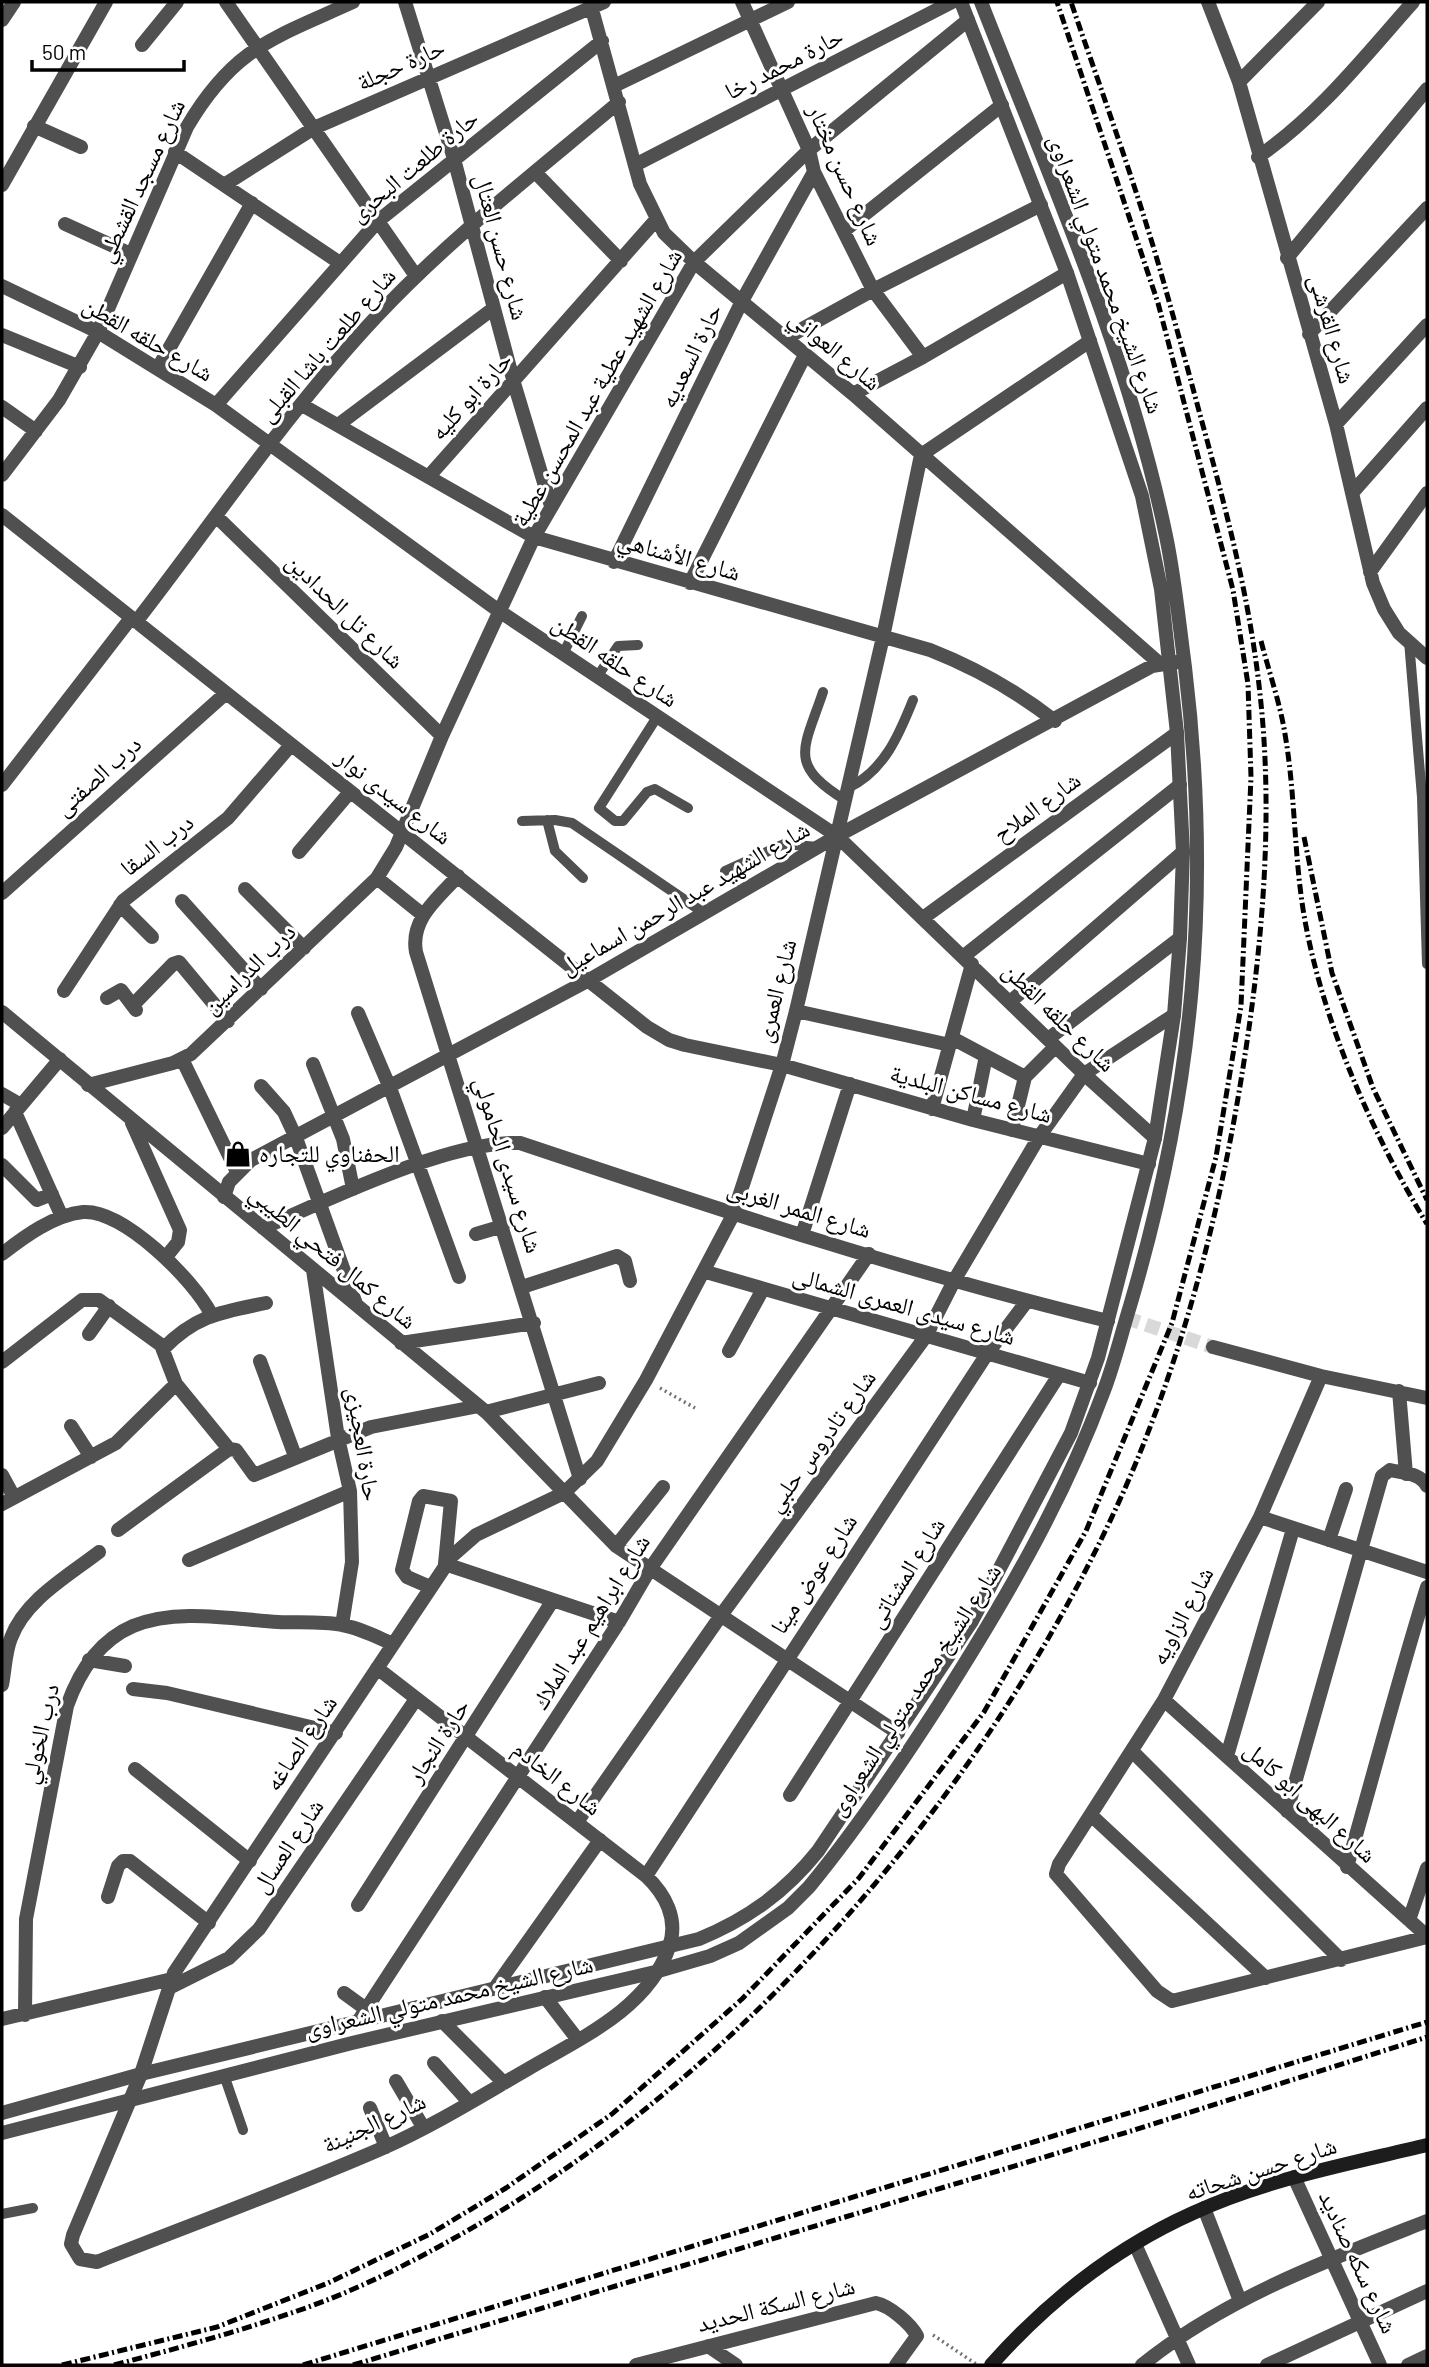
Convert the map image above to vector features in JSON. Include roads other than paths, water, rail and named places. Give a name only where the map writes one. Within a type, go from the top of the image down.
[{"type":"main road","name":"شارع حسن شحاته","points":[[991,2365],[1022,2330],[1061,2296],[1135,2244],[1204,2208],[1294,2177],[1427,2145]]},
{"type":"street","points":[[2,20],[14,2]]},
{"type":"street","points":[[2,185],[106,2]]},
{"type":"street","points":[[142,45],[177,2]]},
{"type":"street","points":[[226,2],[416,276]]},
{"type":"street","name":"شارع مسجد القشطي","points":[[2,475],[36,431],[98,332],[175,152],[194,115],[217,82],[256,46],[353,2]]},
{"type":"street","name":"شارع حسن العتال","points":[[405,2],[454,159],[514,383],[551,506]]},
{"type":"street","name":"شارع حسن مختار","points":[[742,2],[809,150],[814,172],[873,289],[923,357]]},
{"type":"street","points":[[614,86],[788,2]]},
{"type":"street","name":"حارة محمد رخا","points":[[635,165],[952,2]]},
{"type":"street","name":"شارع الشيخ محمد متولي الشعراوى","points":[[2,2133],[442,2021],[655,1972],[710,1956],[739,1943],[788,1908],[828,1864],[914,1742],[985,1632],[1039,1534],[1084,1441],[1105,1389],[1141,1266],[1173,1135],[1185,1068],[1195,973],[1199,865],[1192,730],[1171,662],[1161,589],[1142,496],[1066,272],[961,2]]},
{"type":"street","name":"شارع الشيخ محمد متولي الشعراوى","points":[[2,2113],[362,2015],[669,1947],[699,1939],[753,1913],[800,1875],[972,1621],[1018,1538],[1070,1433],[1090,1383],[1149,1164],[1174,1014],[1180,938],[1182,852],[1167,539],[1115,351],[981,2]]},
{"type":"street","name":"شارع القرشى","points":[[1208,2],[1239,82],[1258,157],[1336,424],[1370,572],[1384,609],[1409,641],[1427,658]]},
{"type":"street","points":[[1239,82],[1318,2]]},
{"type":"street","points":[[1258,157],[1289,136],[1318,109],[1413,2]]},
{"type":"street","name":"حارة حجلة","points":[[224,185],[314,128],[595,4]]},
{"type":"street","name":"شارع العواني","points":[[595,4],[602,41],[635,165],[655,221],[694,262],[1171,662]]},
{"type":"street","name":"شارع الشهيد عطية عبد المحسن عطية","points":[[401,831],[534,537],[694,262],[809,150],[968,20]]},
{"type":"street","name":"حارة طلعت البحرى","points":[[216,405],[378,221],[602,41]]},
{"type":"street","points":[[1287,258],[1427,89]]},
{"type":"street","name":"شارع طلعت باشا القبلى","points":[[2,785],[217,517],[302,405],[368,326],[416,276],[619,102]]},
{"type":"street","points":[[845,230],[1002,105]]},
{"type":"street","points":[[34,127],[81,147]]},
{"type":"street","points":[[175,152],[340,263]]},
{"type":"street","points":[[535,172],[621,261]]},
{"type":"street","name":"حارة السعديه","points":[[614,562],[742,301],[814,172]]},
{"type":"street","points":[[158,368],[252,203]]},
{"type":"street","points":[[786,338],[873,289],[1041,205]]},
{"type":"street","points":[[1310,334],[1427,208]]},
{"type":"street","name":"حارة ابو كليه","points":[[429,475],[514,383],[655,221]]},
{"type":"street","points":[[65,223],[131,254]]},
{"type":"street","points":[[853,394],[923,357],[1066,272]]},
{"type":"street","name":"شارع حلقه القطن","points":[[2,286],[98,332],[216,405],[272,443],[499,611],[837,836],[1051,1043],[1155,1138]]},
{"type":"street","points":[[338,425],[494,308]]},
{"type":"street","points":[[1336,424],[1426,328]]},
{"type":"street","points":[[2,335],[79,366]]},
{"type":"street","points":[[921,455],[1090,341]]},
{"type":"street","points":[[690,583],[806,355]]},
{"type":"street","name":"شارع الأشناهي","points":[[302,405],[534,537],[930,650],[974,668],[1016,692],[1055,721]]},
{"type":"street","points":[[2,407],[36,431]]},
{"type":"street","points":[[1352,493],[1427,408]]},
{"type":"street","name":"شارع العمرى","points":[[564,1493],[597,1461],[706,1272],[733,1215],[782,1065],[796,1011],[883,637],[921,455]]},
{"type":"street","points":[[1370,572],[1427,492]]},
{"type":"street","name":"شارع سيدى نوار","points":[[2,515],[225,694],[668,1040],[782,1065]]},
{"type":"street","name":"شارع تل الحدادين","points":[[217,517],[442,736]]},
{"type":"street","name":"شارع الشهيد عبد الرحمن اسماعيل","points":[[224,1197],[229,1182],[251,1160],[589,980],[837,836],[1171,662]]},
{"type":"street","name":"درب الصفتى","points":[[2,893],[225,694]]},
{"type":"street","name":"شارع الملاح","points":[[923,918],[1177,733]]},
{"type":"street","name":"درب السقا","points":[[64,991],[120,905],[228,818],[291,745]]},
{"type":"street","points":[[932,1109],[951,1042],[968,960],[1180,785]]},
{"type":"street","points":[[299,852],[350,792]]},
{"type":"street","name":"درب الدراسين","points":[[88,1085],[182,1059],[199,1048],[377,878],[388,863],[401,831]]},
{"type":"street","points":[[1010,1002],[1182,852]]},
{"type":"street","name":"شارع سيدى الحامولي","points":[[458,876],[423,915],[415,932],[416,952],[534,1323],[580,1479]]},
{"type":"street","points":[[377,878],[423,915]]},
{"type":"street","points":[[245,889],[304,948]]},
{"type":"street","points":[[182,901],[261,989]]},
{"type":"street","points":[[120,905],[152,937]]},
{"type":"street","points":[[1012,1130],[1025,1077],[1051,1043],[1180,938]]},
{"type":"street","points":[[107,998],[121,990],[135,1007],[173,964],[179,962],[228,1021]]},
{"type":"street","points":[[796,1011],[951,1042],[986,1056],[1025,1077]]},
{"type":"street","name":"شارع كمال فتحي الطيبي","points":[[2,1012],[482,1409],[617,1546],[898,1733]]},
{"type":"street","points":[[358,1013],[390,1088],[459,1278]]},
{"type":"street","points":[[1084,1074],[1174,1014]]},
{"type":"street","points":[[972,1120],[986,1056]]},
{"type":"street","points":[[2,1128],[60,1059]]},
{"type":"street","points":[[182,1059],[237,1172]]},
{"type":"street","points":[[313,1064],[343,1139],[353,1189]]},
{"type":"street","name":"شارع مساكن البلدية","points":[[782,1065],[972,1120],[1149,1164]]},
{"type":"street","name":"شارع تادروس حلبي","points":[[577,1822],[722,1614],[926,1336],[955,1279],[1039,1137],[1084,1074]]},
{"type":"street","points":[[802,1236],[850,1084]]},
{"type":"street","points":[[261,1086],[284,1112],[296,1138],[356,1305]]},
{"type":"street","points":[[2,1094],[18,1109],[62,1217]]},
{"type":"street","points":[[131,1120],[180,1230],[178,1242],[166,1257]]},
{"type":"street","name":"شارع الممر الغربى","points":[[262,1228],[353,1189],[478,1146],[520,1143],[802,1236],[1027,1301],[1108,1321]]},
{"type":"street","points":[[2,1165],[37,1200],[52,1194]]},
{"type":"street","points":[[2,1254],[62,1217],[83,1212],[101,1214],[166,1257],[191,1282],[211,1314]]},
{"type":"street","points":[[475,1234],[503,1226]]},
{"type":"street","name":"شارع ابراهيم عبد الملاك","points":[[362,2015],[519,1777],[650,1569],[869,1254]]},
{"type":"street","points":[[522,1287],[617,1256],[625,1261],[630,1281]]},
{"type":"street","name":"حارة العجيزى","points":[[313,1270],[338,1438],[350,1491],[352,1562],[342,1625]]},
{"type":"street","name":"شارع سيدى العمرى الشمالى","points":[[706,1272],[1090,1383]]},
{"type":"street","points":[[729,1351],[763,1289]]},
{"type":"street","points":[[2,1362],[82,1300],[93,1298],[109,1306],[155,1339],[163,1349],[176,1384],[229,1450]]},
{"type":"street","name":"شارع عوض مينا","points":[[646,1875],[986,1354],[1027,1301]]},
{"type":"street","points":[[163,1349],[184,1328],[211,1314],[266,1303]]},
{"type":"street","points":[[89,1335],[109,1306]]},
{"type":"street","points":[[401,1343],[534,1323]]},
{"type":"street","points":[[1213,1347],[1321,1376],[1427,1398]]},
{"type":"street","points":[[260,1361],[295,1456]]},
{"type":"street","name":"شارع المشناتى","points":[[790,1795],[1059,1375]]},
{"type":"street","name":"شارع الزاويه","points":[[1266,1978],[1182,2001],[1164,1998],[1058,1878],[1059,1864],[1093,1816],[1164,1700],[1260,1517],[1321,1376]]},
{"type":"street","points":[[118,1530],[229,1450],[236,1450],[254,1475],[338,1438],[406,1418],[482,1409],[599,1383]]},
{"type":"street","points":[[2,1475],[8,1501],[123,1437],[176,1384]]},
{"type":"street","points":[[1399,1391],[1406,1474]]},
{"type":"street","points":[[71,1426],[91,1457]]},
{"type":"street","points":[[1287,1811],[1381,1476],[1390,1470],[1419,1477],[1426,1491]]},
{"type":"street","points":[[617,1546],[663,1487]]},
{"type":"street","points":[[1329,1540],[1346,1489]]},
{"type":"street","points":[[189,1560],[350,1491]]},
{"type":"street","name":"شارع الصاغه","points":[[73,2235],[141,2074],[170,1984],[445,1564],[476,1535],[564,1493]]},
{"type":"street","points":[[430,1587],[407,1577],[402,1570],[419,1501],[423,1496],[451,1501],[445,1564],[619,1622]]},
{"type":"street","points":[[1260,1517],[1427,1572]]},
{"type":"street","points":[[1227,1756],[1293,1529]]},
{"type":"street","points":[[2,1685],[6,1652],[18,1621],[28,1608],[99,1552]]},
{"type":"street","points":[[1347,1867],[1385,1735],[1391,1704],[1427,1587]]},
{"type":"street","name":"حارة النجار","points":[[358,1905],[468,1737],[553,1600]]},
{"type":"street","name":"درب الخولي","points":[[25,2015],[26,1919],[67,1706],[75,1681],[89,1660],[109,1640],[132,1626],[158,1619],[185,1617],[342,1625],[393,1644]]},
{"type":"street","points":[[89,1660],[125,1666]]},
{"type":"street","name":"شارع الخادم","points":[[377,1668],[646,1875],[660,1890],[669,1907],[672,1927],[669,1947]]},
{"type":"street","points":[[133,1689],[167,1693],[335,1733]]},
{"type":"street","name":"شارع العسال","points":[[2,2019],[170,1984],[229,1958],[259,1929],[416,1699]]},
{"type":"street","name":"شارع البهى ابو كامل","points":[[1164,1700],[1427,1936]]},
{"type":"street","points":[[1133,1752],[1341,1960]]},
{"type":"street","points":[[135,1769],[250,1861]]},
{"type":"street","points":[[1093,1816],[1266,1978],[1427,1936]]},
{"type":"street","points":[[497,1986],[600,1840]]},
{"type":"street","points":[[108,1897],[118,1866],[127,1860],[209,1923]]},
{"type":"street","points":[[1409,1920],[1427,1868]]},
{"type":"street","name":"شارع الجنينة","points":[[73,2235],[74,2253],[89,2262],[97,2262],[386,2147],[578,2040],[625,2007],[655,1972],[669,1947]]},
{"type":"street","points":[[344,1993],[362,2015]]},
{"type":"street","points":[[545,1997],[578,2040]]},
{"type":"street","points":[[442,2021],[504,2083]]},
{"type":"street","points":[[434,2063],[469,2102]]},
{"type":"street","points":[[396,2081],[422,2127]]},
{"type":"street","points":[[370,2108],[386,2147]]},
{"type":"street","name":"شارع سكه صناديد","points":[[1294,2177],[1380,2365]]},
{"type":"street","points":[[1204,2208],[1240,2301]]},
{"type":"street","points":[[1142,2365],[1176,2338],[1240,2301],[1332,2259],[1427,2221]]},
{"type":"street","points":[[1135,2244],[1189,2365]]},
{"type":"street","points":[[1267,2365],[1427,2291]]},
{"type":"street","name":"شارع السكة الحديد","points":[[636,2365],[876,2303],[884,2305],[912,2328],[917,2336],[896,2365]]},
{"type":"street","points":[[708,2346],[736,2365]]},
{"type":"street","points":[[1408,2365],[1427,2356]]},
{"type":"lane","points":[[563,654],[582,616]]},
{"type":"lane","points":[[1409,641],[1423,751],[1427,964]]},
{"type":"lane","points":[[597,677],[618,646],[638,645]]},
{"type":"lane","points":[[823,692],[805,747],[805,763],[823,786],[847,794],[875,770],[903,725],[913,700]]},
{"type":"lane","points":[[657,717],[600,802],[599,808],[615,821],[622,821],[648,792],[656,789],[688,808]]},
{"type":"lane","points":[[547,820],[555,851],[583,878]]},
{"type":"lane","points":[[522,821],[564,820],[580,828],[704,913]]},
{"type":"lane","points":[[725,870],[784,844],[818,847]]},
{"type":"lane","points":[[224,2075],[243,2130]]},
{"type":"lane","points":[[2,2214],[33,2208]]},
{"type":"tunnel","points":[[1126,1318],[1213,1347]]},
{"type":"railway","points":[[62,2365],[217,2327],[328,2283],[430,2234],[506,2188],[612,2114],[742,1999],[859,1878],[984,1712],[1086,1531],[1172,1323],[1216,1157],[1241,1006],[1251,777],[1248,684],[1233,590],[1158,303],[1057,2]]},
{"type":"railway","points":[[114,2365],[297,2311],[348,2292],[398,2268],[494,2215],[592,2150],[686,2075],[776,1991],[860,1901],[938,1805],[1008,1704],[1069,1601],[1122,1495],[1143,1445],[1196,1289],[1233,1128],[1255,980],[1264,884],[1264,741],[1256,659],[1237,557],[1220,490],[1149,233],[1071,2]]},
{"type":"railway","points":[[1261,641],[1285,734],[1303,909],[1322,990],[1350,1072],[1386,1151],[1427,1224]]},
{"type":"railway","points":[[1304,837],[1332,973],[1373,1088],[1427,1200]]},
{"type":"railway","points":[[303,2365],[1427,2022]]},
{"type":"railway","points":[[353,2365],[1131,2131],[1427,2037]]},
{"type":"place","name":"الحفناوي للتجاره","points":[[238,1154]]}]
